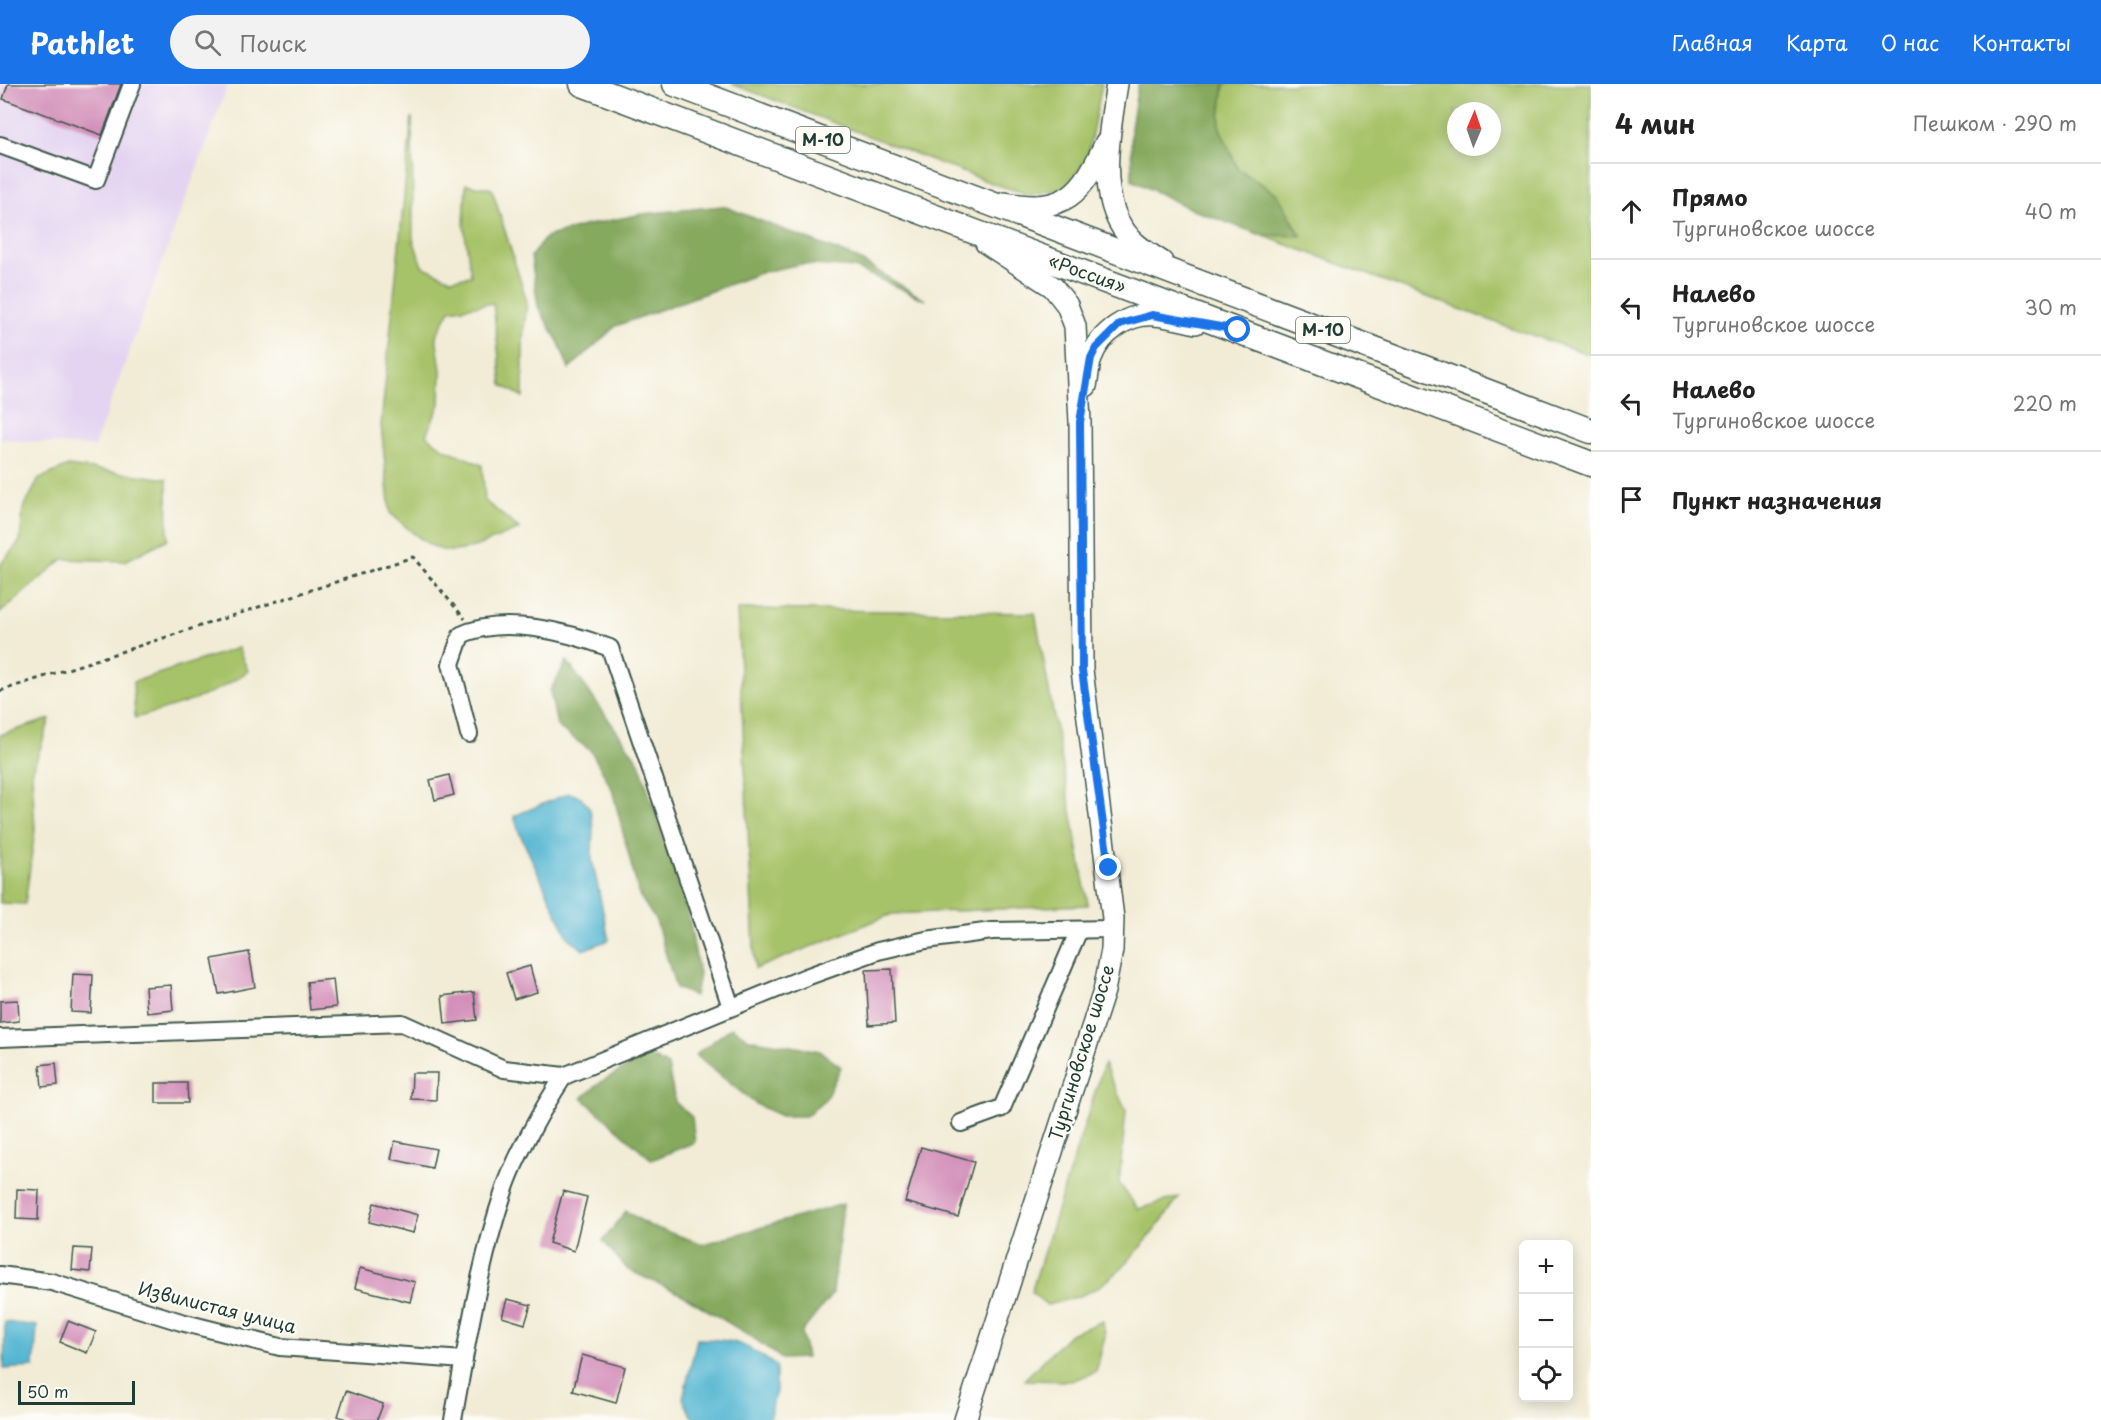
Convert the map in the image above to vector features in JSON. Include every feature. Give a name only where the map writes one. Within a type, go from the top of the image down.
[{"type":"highway","name":"«Россия»","points":[[582,84],[1591,464]]},
{"type":"highway","name":"«Россия»","points":[[675,84],[1591,431]]},
{"type":"main road","points":[[1117,84],[1110,133],[1109,191],[1118,222],[1139,247],[1188,279]]},
{"type":"main road","points":[[971,197],[1033,207],[1060,202],[1088,180],[1110,133]]},
{"type":"main road","name":"Тургиновское шоссе","points":[[960,226],[1042,278],[1063,298],[1075,326],[1080,422],[1082,670],[1109,868],[1113,929],[1104,991],[965,1420]]},
{"type":"main road","name":"Тургиновское шоссе","points":[[1080,422],[1091,358],[1103,339],[1120,324],[1152,315],[1238,330]]},
{"type":"street","points":[[0,145],[96,180],[132,84]]},
{"type":"street","points":[[470,734],[451,664],[461,636],[474,629],[492,625],[579,636],[610,648],[731,1007]]},
{"type":"street","points":[[0,1038],[402,1023],[504,1069],[564,1076],[806,976],[878,951],[926,940],[992,932],[1113,929]]},
{"type":"street","points":[[961,1123],[1002,1108],[1079,930]]},
{"type":"street","points":[[453,1420],[476,1294],[504,1189],[549,1099],[564,1076]]},
{"type":"street","name":"Извилистая улица","points":[[0,1275],[52,1282],[181,1322],[280,1347],[464,1360]]},
{"type":"path","points":[[0,691],[413,557],[474,629]]},
{"type":"shaded area","points":[[0,84],[228,84],[94,447],[0,439]]},
{"type":"green space","points":[[732,84],[1102,84],[1087,159],[1065,188],[1031,195],[994,184]]},
{"type":"green space","points":[[1138,84],[1224,84],[1219,126],[1238,169],[1277,194],[1301,236],[1261,235],[1193,210],[1132,180],[1131,128]]},
{"type":"green space","points":[[1224,84],[1591,84],[1591,355],[1511,328],[1261,235],[1301,235],[1277,194],[1238,169],[1219,126]]},
{"type":"green space","points":[[412,117],[413,239],[422,266],[451,279],[471,276],[464,226],[466,184],[492,189],[527,302],[523,338],[523,397],[502,385],[493,303],[450,310],[436,336],[441,370],[440,404],[426,435],[443,448],[482,465],[485,501],[520,529],[475,547],[456,551],[432,546],[390,513],[381,425]]},
{"type":"green space","points":[[723,206],[856,258],[925,300],[855,268],[801,264],[763,272],[616,326],[569,369],[559,343],[538,307],[531,256],[546,237],[583,226],[642,214]]},
{"type":"green space","points":[[68,466],[167,479],[168,539],[125,561],[63,559],[0,613],[0,565],[20,541],[23,509],[39,479]]},
{"type":"green space","points":[[737,609],[1035,613],[1088,905],[892,914],[755,969]]},
{"type":"green space","points":[[238,648],[248,671],[235,680],[180,705],[135,718],[133,682]]},
{"type":"green space","points":[[567,661],[639,762],[689,918],[699,974],[695,996],[676,988],[656,921],[639,895],[612,789],[591,751],[557,726],[550,691]]},
{"type":"green space","points":[[50,719],[32,773],[35,830],[25,904],[0,903],[0,735]]},
{"type":"green space","points":[[732,1027],[749,1039],[820,1051],[841,1067],[826,1098],[806,1116],[781,1116],[756,1104],[695,1055]]},
{"type":"green space","points":[[648,1055],[668,1066],[675,1102],[692,1117],[695,1142],[652,1160],[582,1098],[602,1081]]},
{"type":"green space","points":[[1104,1064],[1126,1111],[1119,1183],[1138,1209],[1179,1197],[1139,1249],[1102,1284],[1086,1293],[1047,1305],[1031,1292]]},
{"type":"green space","points":[[843,1204],[833,1293],[802,1332],[806,1358],[782,1359],[752,1337],[681,1294],[628,1270],[603,1241],[626,1211],[648,1225],[703,1244]]},
{"type":"green space","points":[[1103,1321],[1105,1336],[1096,1372],[1071,1381],[1024,1380],[1070,1334]]},
{"type":"water","points":[[569,793],[581,797],[590,809],[593,826],[592,859],[609,940],[583,950],[568,937],[519,832],[514,816]]},
{"type":"water","points":[[5,1322],[37,1326],[34,1367],[4,1369]]},
{"type":"water","points":[[697,1339],[731,1341],[756,1352],[776,1366],[776,1391],[769,1420],[699,1420],[691,1416],[683,1398]]},
{"type":"building","points":[[8,84],[121,84],[102,135],[3,99]]},
{"type":"building","points":[[449,775],[454,795],[435,800],[430,780]]},
{"type":"building","points":[[249,952],[255,987],[219,994],[212,959]]},
{"type":"building","points":[[530,966],[537,992],[514,999],[506,973]]},
{"type":"building","points":[[892,969],[895,1023],[869,1025],[866,970]]},
{"type":"building","points":[[73,974],[93,975],[91,1013],[71,1012]]},
{"type":"building","points":[[333,979],[336,1007],[310,1010],[307,982]]},
{"type":"building","points":[[171,985],[173,1010],[147,1013],[145,987]]},
{"type":"building","points":[[474,992],[477,1020],[445,1024],[442,996]]},
{"type":"building","points":[[18,1000],[19,1021],[0,1023],[0,1001]]},
{"type":"building","points":[[56,1063],[58,1085],[42,1087],[40,1065]]},
{"type":"building","points":[[412,1073],[437,1073],[436,1100],[411,1099]]},
{"type":"building","points":[[156,1083],[187,1083],[188,1103],[156,1103]]},
{"type":"building","points":[[395,1141],[436,1149],[432,1168],[391,1159]]},
{"type":"building","points":[[921,1147],[974,1162],[958,1217],[905,1202]]},
{"type":"building","points":[[17,1189],[39,1190],[38,1220],[16,1219]]},
{"type":"building","points":[[563,1191],[587,1197],[574,1251],[549,1243]]},
{"type":"building","points":[[374,1203],[418,1215],[413,1233],[369,1222]]},
{"type":"building","points":[[74,1248],[92,1249],[90,1272],[72,1270]]},
{"type":"building","points":[[360,1268],[415,1282],[410,1302],[355,1288]]},
{"type":"building","points":[[507,1299],[531,1305],[525,1324],[502,1317]]},
{"type":"building","points":[[68,1321],[96,1332],[87,1353],[60,1342]]},
{"type":"building","points":[[582,1355],[625,1367],[616,1403],[573,1391]]},
{"type":"building","points":[[346,1391],[383,1404],[377,1420],[348,1420],[338,1416]]},
{"type":"route","points":[[1109,868],[1082,670],[1080,629],[1080,422],[1091,358],[1111,330],[1130,319],[1141,316],[1152,315],[1238,330]]}]
